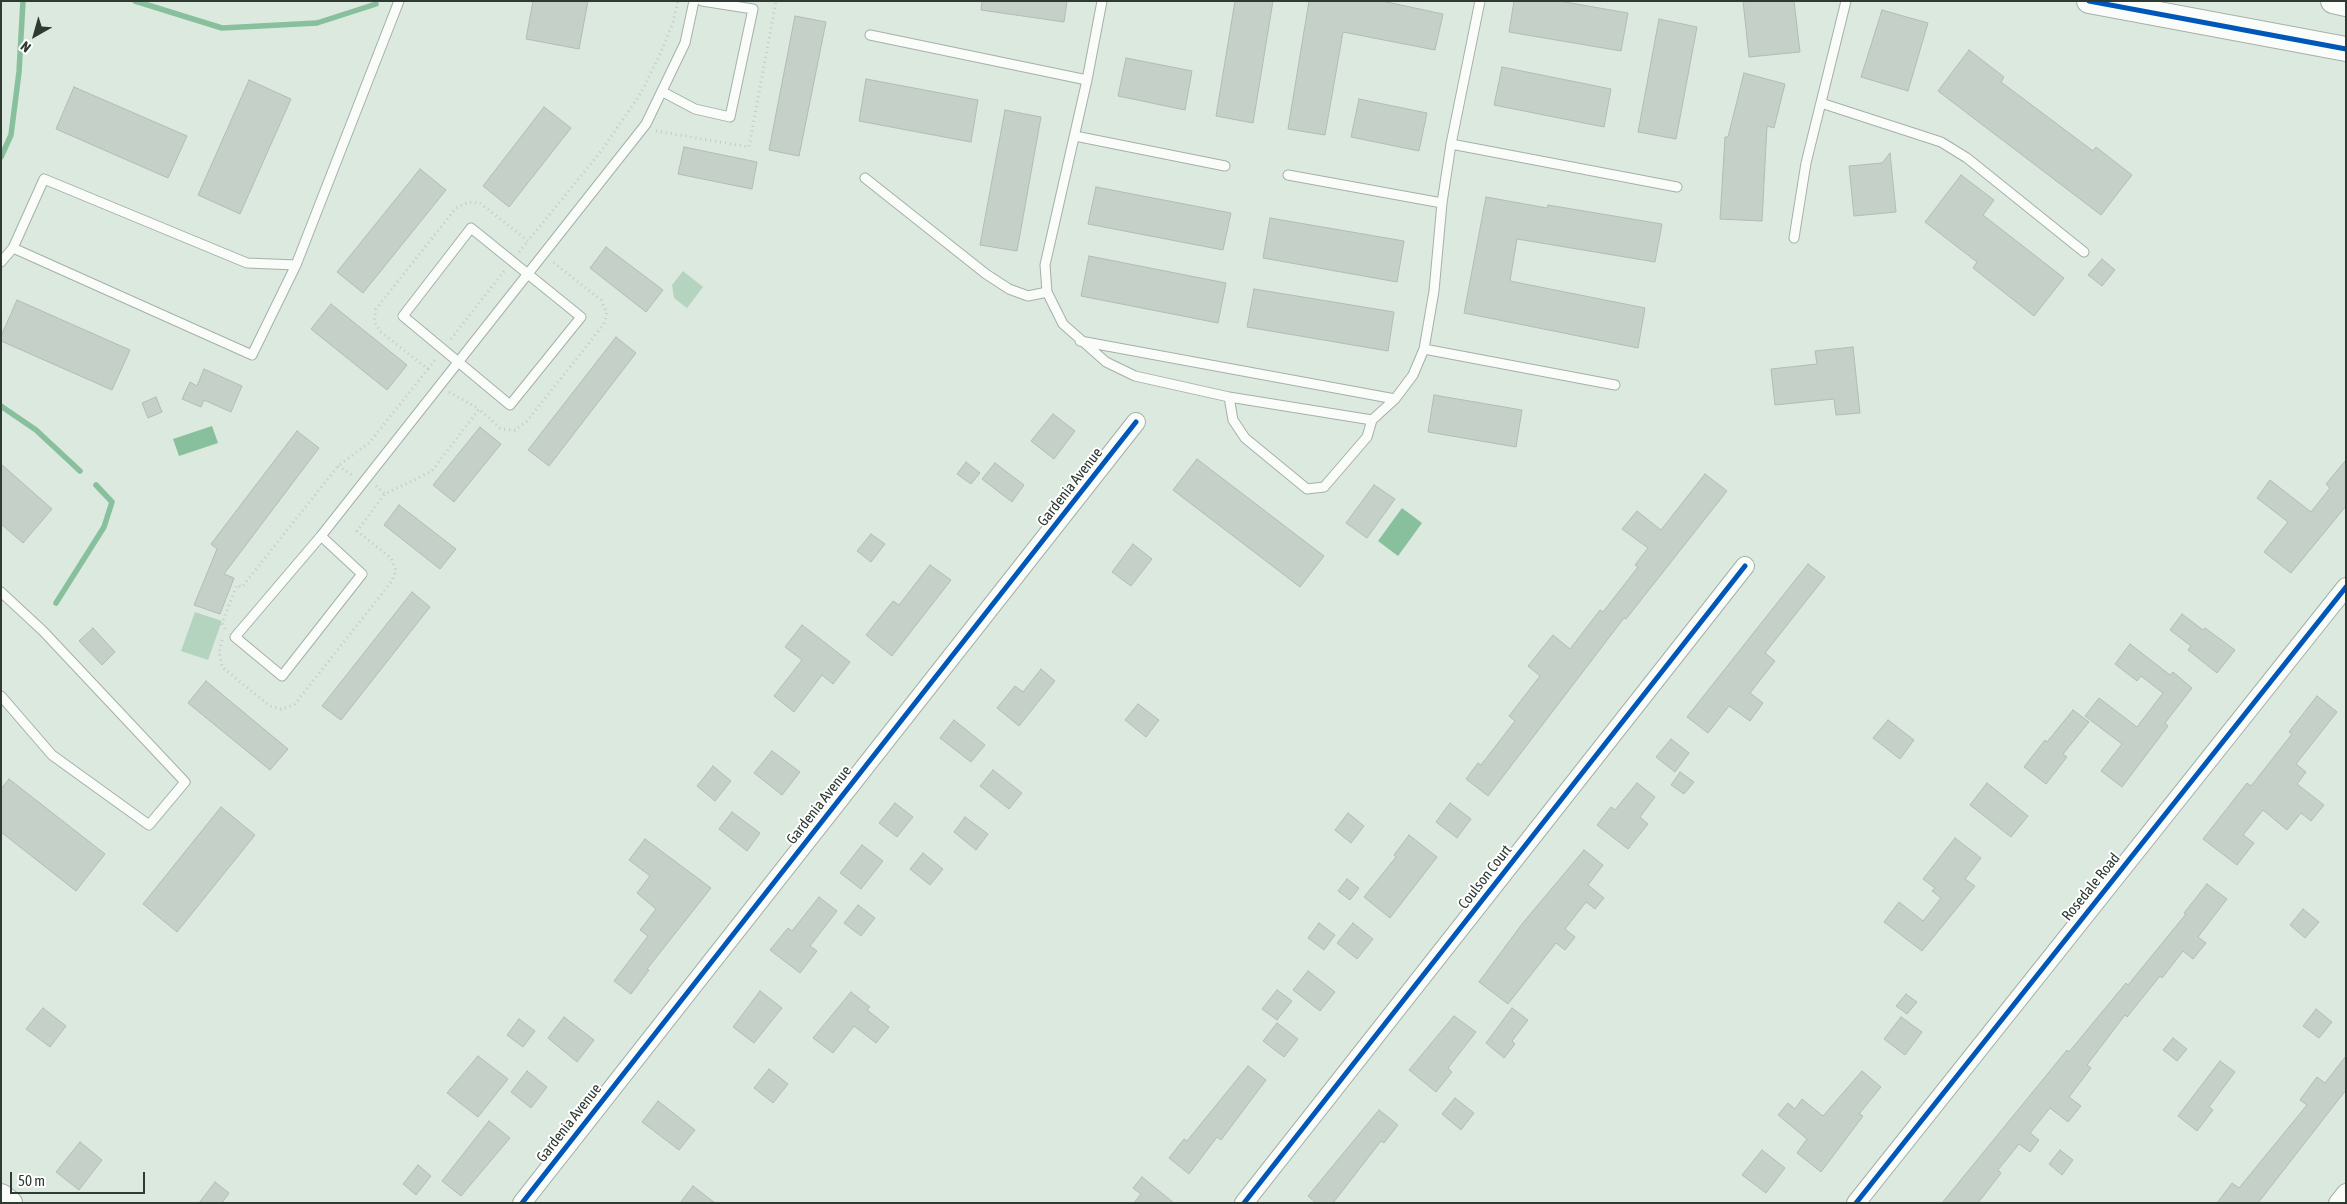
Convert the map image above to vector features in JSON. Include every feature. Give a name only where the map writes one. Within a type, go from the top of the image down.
[{"type":"street","points":[[2089,1],[2346,49]]},
{"type":"street","points":[[2333,1],[2346,4]]},
{"type":"street","points":[[2212,24],[2241,14],[2346,33]]},
{"type":"street","name":"Gardenia Avenue","points":[[522,1203],[1136,422]]},
{"type":"street","name":"Coulson Court","points":[[1244,1203],[1745,566]]},
{"type":"street","name":"Rosedale Road","points":[[1856,1203],[2346,587]]},
{"type":"street","points":[[2338,1203],[2346,1193]]},
{"type":"street","points":[[1,1196],[10,1203]]},
{"type":"lane","points":[[13,248],[252,355],[296,265],[399,1]]},
{"type":"lane","points":[[321,536],[362,574],[282,676],[234,637],[321,536],[646,124],[685,43],[694,1]]},
{"type":"lane","points":[[663,92],[695,109],[730,117],[753,9],[702,1]]},
{"type":"lane","points":[[1102,1],[1088,80],[1045,265],[1047,292],[1063,324],[1079,341],[1106,362],[1135,376],[1229,396],[1372,420]]},
{"type":"lane","points":[[1229,396],[1233,420],[1245,438],[1307,489],[1324,488],[1367,437],[1372,420],[1394,399],[1413,375],[1424,349],[1434,291],[1442,203],[1451,144],[1480,1]]},
{"type":"lane","points":[[1794,238],[1806,163],[1846,1]]},
{"type":"lane","points":[[870,35],[1088,80]]},
{"type":"lane","points":[[1821,103],[1941,142],[1967,158],[2084,252]]},
{"type":"lane","points":[[1075,136],[1225,166]]},
{"type":"lane","points":[[1451,144],[1677,186]]},
{"type":"lane","points":[[1288,175],[1442,203]]},
{"type":"lane","points":[[865,178],[986,274],[1008,289],[1028,296],[1047,292]]},
{"type":"lane","points":[[1,262],[13,248],[44,179],[247,263],[296,265]]},
{"type":"lane","points":[[471,228],[527,274],[581,317],[510,405],[403,316],[471,228]]},
{"type":"lane","points":[[1079,341],[1394,399]]},
{"type":"lane","points":[[1424,349],[1615,385]]},
{"type":"lane","points":[[1,592],[42,631],[185,782],[149,825],[52,755],[1,696]]},
{"type":"path","points":[[428,369],[528,241]]},
{"type":"shaded area","points":[[683,271],[703,287],[687,308],[674,298],[672,285]]},
{"type":"shaded area","points":[[212,426],[218,443],[179,456],[173,439]]},
{"type":"shaded area","points":[[1402,508],[1422,523],[1398,556],[1378,541]]},
{"type":"shaded area","points":[[195,612],[222,621],[208,660],[181,651]]},
{"type":"building","points":[[533,1],[588,1],[579,49],[526,39]]},
{"type":"building","points":[[982,1],[1067,1],[1064,22],[981,10]]},
{"type":"building","points":[[1235,1],[1273,1],[1253,123],[1216,116]]},
{"type":"building","points":[[1309,1],[1382,1],[1443,14],[1435,50],[1343,32],[1325,135],[1288,129]]},
{"type":"building","points":[[1514,1],[1559,1],[1628,13],[1621,51],[1509,32]]},
{"type":"building","points":[[1743,1],[1794,1],[1800,52],[1749,57]]},
{"type":"building","points":[[1882,10],[1928,23],[1908,91],[1861,77]]},
{"type":"building","points":[[795,16],[826,22],[799,156],[769,150]]},
{"type":"building","points":[[1659,19],[1697,27],[1676,139],[1638,132]]},
{"type":"building","points":[[1969,50],[2004,77],[2001,82],[2093,151],[2096,147],[2132,175],[2101,215],[1938,91]]},
{"type":"building","points":[[1126,58],[1192,71],[1185,110],[1118,96]]},
{"type":"building","points":[[1502,67],[1611,89],[1604,127],[1494,105]]},
{"type":"building","points":[[1744,73],[1785,84],[1774,128],[1767,126],[1762,221],[1720,219],[1725,137],[1728,137]]},
{"type":"building","points":[[866,79],[978,100],[971,142],[859,121]]},
{"type":"building","points":[[249,80],[291,99],[240,214],[198,195]]},
{"type":"building","points":[[74,87],[187,136],[168,178],[56,129]]},
{"type":"building","points":[[1359,99],[1427,113],[1419,151],[1351,137]]},
{"type":"building","points":[[544,107],[571,128],[509,207],[483,186]]},
{"type":"building","points":[[1005,110],[1041,117],[1017,251],[980,245]]},
{"type":"building","points":[[684,147],[757,162],[752,189],[678,174]]},
{"type":"building","points":[[1890,153],[1896,212],[1854,216],[1849,166],[1882,163]]},
{"type":"building","points":[[420,169],[446,190],[363,293],[337,272]]},
{"type":"building","points":[[1961,175],[1994,200],[1983,215],[2064,278],[2034,316],[1973,268],[1977,262],[1925,222]]},
{"type":"building","points":[[1096,187],[1231,213],[1223,250],[1088,224]]},
{"type":"building","points":[[1486,197],[1547,208],[1548,205],[1662,224],[1655,262],[1517,239],[1510,281],[1645,308],[1638,348],[1464,313]]},
{"type":"building","points":[[1270,218],[1404,241],[1397,282],[1263,258]]},
{"type":"building","points":[[606,247],[663,290],[646,312],[590,268]]},
{"type":"building","points":[[1089,256],[1226,283],[1218,323],[1081,296]]},
{"type":"building","points":[[2102,259],[2115,270],[2102,286],[2088,275]]},
{"type":"building","points":[[1254,289],[1394,312],[1388,351],[1247,327]]},
{"type":"building","points":[[17,300],[130,350],[112,390],[1,341],[1,336]]},
{"type":"building","points":[[331,304],[407,365],[387,390],[311,329]]},
{"type":"building","points":[[616,337],[636,353],[549,466],[528,450]]},
{"type":"building","points":[[1853,347],[1860,413],[1836,415],[1834,399],[1775,405],[1771,369],[1817,364],[1815,351]]},
{"type":"building","points":[[204,369],[242,386],[231,412],[204,400],[201,407],[182,399],[190,382],[197,386]]},
{"type":"building","points":[[1434,395],[1522,410],[1516,447],[1428,432]]},
{"type":"building","points":[[156,397],[162,412],[148,418],[142,403]]},
{"type":"building","points":[[1053,414],[1075,431],[1054,459],[1031,441]]},
{"type":"building","points":[[480,427],[501,444],[454,502],[433,485]]},
{"type":"building","points":[[297,431],[319,448],[224,574],[234,578],[220,614],[194,605],[217,549],[211,544]]},
{"type":"building","points":[[1197,459],[1324,556],[1300,587],[1173,490]]},
{"type":"building","points":[[2346,460],[2346,506],[2291,573],[2264,552],[2288,522],[2257,498],[2270,480],[2311,512],[2330,488],[2326,484]]},
{"type":"building","points":[[966,462],[980,473],[971,484],[957,474]]},
{"type":"building","points":[[995,463],[1024,485],[1012,502],[982,479]]},
{"type":"building","points":[[1,464],[52,509],[23,543],[1,524]]},
{"type":"building","points":[[1705,474],[1727,491],[1626,619],[1624,618],[1488,796],[1466,779],[1478,763],[1481,765],[1515,721],[1509,716],[1540,676],[1528,666],[1553,635],[1570,649],[1600,610],[1603,612],[1638,567],[1635,565],[1648,548],[1622,529],[1637,511],[1661,530]]},
{"type":"building","points":[[1374,485],[1395,499],[1367,538],[1346,523]]},
{"type":"building","points":[[399,505],[456,549],[440,569],[384,525]]},
{"type":"building","points":[[871,534],[885,544],[871,562],[857,551]]},
{"type":"building","points":[[1133,544],[1152,559],[1131,586],[1112,572]]},
{"type":"building","points":[[1808,564],[1825,577],[1765,653],[1775,661],[1750,693],[1763,703],[1750,721],[1729,706],[1708,733],[1687,717]]},
{"type":"building","points":[[930,565],[951,580],[892,656],[866,635],[893,601],[899,605]]},
{"type":"building","points":[[412,592],[430,607],[341,720],[322,706]]},
{"type":"building","points":[[2182,614],[2235,650],[2217,673],[2188,650],[2191,646],[2170,630]]},
{"type":"building","points":[[802,625],[850,662],[833,684],[822,675],[794,712],[774,696],[802,660],[785,647]]},
{"type":"building","points":[[93,628],[115,652],[102,665],[79,641]]},
{"type":"building","points":[[2130,644],[2170,675],[2173,672],[2192,688],[2165,723],[2168,726],[2122,787],[2101,771],[2122,744],[2085,716],[2099,698],[2137,727],[2163,693],[2141,676],[2137,681],[2115,664]]},
{"type":"building","points":[[1041,669],[1055,681],[1019,726],[997,708],[1015,686],[1023,692]]},
{"type":"building","points":[[206,681],[288,749],[270,770],[188,703]]},
{"type":"building","points":[[2317,696],[2337,712],[2296,764],[2306,772],[2297,784],[2324,805],[2311,821],[2301,813],[2287,830],[2263,810],[2243,835],[2254,843],[2237,865],[2203,839],[2247,783],[2251,786],[2292,734],[2289,732]]},
{"type":"building","points":[[1138,704],[1159,720],[1146,737],[1125,720]]},
{"type":"building","points":[[2073,710],[2089,722],[2063,754],[2067,757],[2046,784],[2024,767],[2045,740],[2047,742]]},
{"type":"building","points":[[954,720],[985,745],[971,762],[940,738]]},
{"type":"building","points":[[1888,720],[1914,740],[1900,759],[1873,738]]},
{"type":"building","points":[[1671,739],[1689,753],[1675,772],[1656,757]]},
{"type":"building","points":[[772,751],[800,772],[782,795],[754,773]]},
{"type":"building","points":[[713,766],[731,781],[715,801],[697,786]]},
{"type":"building","points":[[993,770],[1022,793],[1009,809],[980,786]]},
{"type":"building","points":[[1680,772],[1694,782],[1684,794],[1671,785]]},
{"type":"building","points":[[9,779],[105,854],[76,891],[1,832],[1,789]]},
{"type":"building","points":[[1637,783],[1655,797],[1640,817],[1648,824],[1628,849],[1597,825],[1611,807],[1615,810]]},
{"type":"building","points":[[1987,783],[2028,816],[2011,837],[1970,805]]},
{"type":"building","points":[[895,803],[913,817],[897,837],[879,823]]},
{"type":"building","points":[[1450,803],[1471,819],[1457,838],[1436,822]]},
{"type":"building","points":[[221,807],[255,835],[177,932],[143,904]]},
{"type":"building","points":[[732,812],[760,833],[747,851],[719,829]]},
{"type":"building","points":[[1348,813],[1364,826],[1351,843],[1335,830]]},
{"type":"building","points":[[965,817],[988,834],[976,850],[954,832]]},
{"type":"building","points":[[1409,835],[1437,857],[1390,918],[1364,897],[1396,857],[1394,855]]},
{"type":"building","points":[[1955,838],[1981,858],[1965,879],[1975,886],[1922,951],[1884,922],[1899,902],[1923,921],[1941,898],[1932,891],[1935,888],[1923,879]]},
{"type":"building","points":[[645,839],[711,888],[647,969],[649,970],[631,994],[614,981],[648,936],[640,930],[656,909],[637,893],[650,876],[629,860]]},
{"type":"building","points":[[862,845],[883,861],[861,889],[840,873]]},
{"type":"building","points":[[1584,850],[1603,865],[1588,885],[1604,898],[1595,909],[1586,902],[1565,929],[1575,937],[1565,950],[1556,943],[1508,1004],[1479,982],[1522,924]]},
{"type":"building","points":[[923,853],[943,869],[930,885],[910,869]]},
{"type":"building","points":[[1347,879],[1359,888],[1350,900],[1338,891]]},
{"type":"building","points":[[2207,884],[2227,899],[2198,937],[2206,943],[2193,959],[2183,951],[2127,1017],[2125,1015],[2087,1065],[2091,1068],[2069,1097],[2081,1106],[2068,1122],[2050,1108],[2030,1133],[2039,1140],[2030,1152],[2019,1144],[1998,1170],[2001,1173],[1978,1203],[1942,1203],[2067,1050],[2069,1052],[2126,983],[2128,985],[2186,914],[2184,913]]},
{"type":"building","points":[[819,897],[837,911],[810,946],[817,951],[800,973],[770,950],[788,928],[792,931]]},
{"type":"building","points":[[858,905],[875,918],[861,936],[844,923]]},
{"type":"building","points":[[2303,909],[2319,922],[2305,938],[2290,925]]},
{"type":"building","points":[[1319,923],[1335,935],[1324,950],[1308,938]]},
{"type":"building","points":[[1353,923],[1373,939],[1357,959],[1337,943]]},
{"type":"building","points":[[1308,971],[1335,992],[1320,1011],[1293,990]]},
{"type":"building","points":[[1277,990],[1292,1001],[1277,1020],[1262,1009]]},
{"type":"building","points":[[760,991],[782,1008],[754,1043],[733,1027]]},
{"type":"building","points":[[851,992],[870,1007],[867,1010],[889,1027],[876,1043],[854,1026],[833,1053],[813,1038]]},
{"type":"building","points":[[1906,994],[1917,1002],[1907,1014],[1896,1006]]},
{"type":"building","points":[[43,1008],[66,1026],[50,1047],[26,1029]]},
{"type":"building","points":[[1512,1008],[1528,1020],[1512,1041],[1515,1044],[1504,1058],[1486,1043]]},
{"type":"building","points":[[2316,1009],[2332,1022],[2319,1038],[2303,1026]]},
{"type":"building","points":[[1454,1016],[1476,1032],[1448,1068],[1452,1072],[1436,1092],[1409,1070]]},
{"type":"building","points":[[564,1017],[594,1040],[577,1062],[548,1038]]},
{"type":"building","points":[[1901,1017],[1922,1032],[1905,1055],[1884,1039]]},
{"type":"building","points":[[519,1019],[535,1031],[523,1047],[507,1035]]},
{"type":"building","points":[[1277,1023],[1298,1039],[1284,1057],[1263,1041]]},
{"type":"building","points":[[2173,1038],[2187,1049],[2177,1061],[2163,1050]]},
{"type":"building","points":[[478,1056],[508,1079],[478,1117],[447,1093]]},
{"type":"building","points":[[2346,1056],[2346,1090],[2258,1203],[2217,1203],[2232,1183],[2239,1188],[2307,1105],[2300,1100],[2317,1077],[2325,1083]]},
{"type":"building","points":[[2220,1061],[2235,1072],[2209,1107],[2213,1110],[2197,1131],[2178,1116]]},
{"type":"building","points":[[1248,1066],[1266,1080],[1221,1140],[1217,1137],[1189,1174],[1169,1158],[1184,1139],[1187,1141]]},
{"type":"building","points":[[769,1069],[788,1084],[773,1103],[754,1088]]},
{"type":"building","points":[[527,1071],[547,1087],[531,1108],[511,1092]]},
{"type":"building","points":[[1862,1071],[1881,1087],[1859,1114],[1863,1116],[1821,1172],[1797,1153],[1807,1139],[1778,1115],[1788,1103],[1795,1109],[1802,1099],[1823,1116]]},
{"type":"building","points":[[1455,1098],[1474,1113],[1461,1130],[1442,1114]]},
{"type":"building","points":[[658,1101],[695,1130],[679,1150],[642,1122]]},
{"type":"building","points":[[1379,1110],[1398,1125],[1384,1143],[1381,1141],[1333,1203],[1316,1203],[1308,1196]]},
{"type":"building","points":[[489,1121],[510,1138],[461,1196],[442,1181]]},
{"type":"building","points":[[80,1142],[102,1160],[79,1190],[56,1172]]},
{"type":"building","points":[[1762,1150],[1785,1168],[1766,1193],[1742,1175]]},
{"type":"building","points":[[2060,1150],[2073,1160],[2062,1175],[2049,1164]]},
{"type":"building","points":[[418,1165],[431,1176],[416,1195],[403,1184]]},
{"type":"building","points":[[1142,1177],[1174,1203],[1134,1203],[1141,1194],[1133,1188]]},
{"type":"building","points":[[215,1182],[229,1193],[222,1203],[199,1203]]},
{"type":"building","points":[[693,1186],[715,1203],[680,1203]]},
{"type":"waterway","points":[[1,157],[11,135],[19,72],[23,1]]},
{"type":"waterway","points":[[135,1],[222,28],[317,23],[376,4]]},
{"type":"waterway","points":[[1,406],[36,430],[80,471]]},
{"type":"waterway","points":[[56,603],[104,527],[112,502],[96,485]]},
{"type":"cycle path","points":[[2089,1],[2346,49]]},
{"type":"cycle path","points":[[522,1203],[1136,422]]},
{"type":"cycle path","points":[[1244,1203],[1745,566]]},
{"type":"cycle path","points":[[1856,1203],[2346,587]]}]
